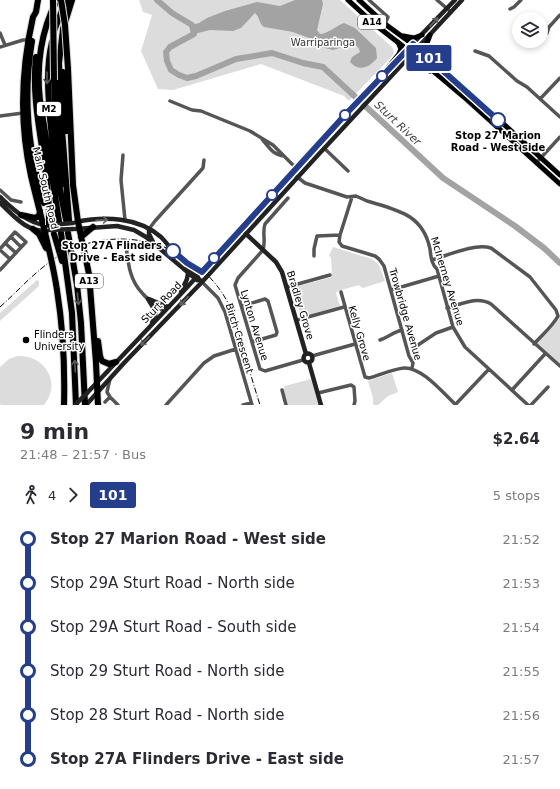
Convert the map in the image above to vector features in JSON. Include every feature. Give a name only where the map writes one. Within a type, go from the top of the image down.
[{"type":"highway","name":"Main South Road","points":[[38,0],[28,40],[23,74],[23,113],[26,146],[31,175],[40,210],[48,226],[62,330],[64,405]]},
{"type":"highway","points":[[53,0],[56,124],[72,226]]},
{"type":"highway","name":"M2","points":[[57,0],[48,17],[40,53],[39,90],[59,221]]},
{"type":"highway","name":"A13","points":[[61,0],[65,25],[68,69],[73,185],[72,226],[82,237],[89,274],[98,405]]},
{"type":"highway","name":"M2","points":[[66,0],[55,28],[51,45],[47,72],[47,86],[55,158],[72,226],[71,254],[77,285],[82,341],[85,405]]},
{"type":"highway","points":[[72,226],[61,116],[59,63],[64,29],[73,0]]},
{"type":"highway","points":[[73,0],[66,26],[62,61],[73,185]]},
{"type":"highway","points":[[36,12],[29,66],[27,103],[32,153],[38,183],[47,203]]},
{"type":"highway","points":[[48,17],[37,47],[34,87],[35,102],[48,183],[48,226],[69,288],[73,328],[75,405]]},
{"type":"highway","points":[[19,217],[35,218],[40,215],[40,210]]},
{"type":"highway","points":[[82,237],[93,227]]},
{"type":"highway","points":[[33,229],[38,233],[46,247],[54,274]]},
{"type":"highway","points":[[93,324],[97,334],[101,359],[108,364],[116,362]]},
{"type":"main road","name":"A14","points":[[348,0],[383,31],[443,79],[560,184]]},
{"type":"main road","name":"A14","points":[[359,0],[385,24],[426,54],[560,175]]},
{"type":"main road","name":"Sturt Road","points":[[85,405],[202,282],[297,177],[407,61],[430,35],[455,0]]},
{"type":"main road","name":"Sturt Road","points":[[75,405],[170,307],[362,96],[422,35],[462,0]]},
{"type":"main road","points":[[402,36],[414,38],[422,35]]},
{"type":"main road","points":[[426,54],[425,48],[430,35]]},
{"type":"main road","points":[[378,80],[399,54],[401,49],[397,42]]},
{"type":"main road","points":[[407,61],[416,62],[443,79]]},
{"type":"main road","points":[[498,120],[503,132]]},
{"type":"main road","points":[[0,197],[19,217],[24,225],[33,229],[48,226],[114,226],[125,228],[142,235],[188,273],[202,282]]},
{"type":"main road","points":[[0,203],[19,217],[48,226]]},
{"type":"main road","points":[[72,226],[102,220],[125,220],[137,223],[161,237],[196,278]]},
{"type":"main road","points":[[125,220],[125,228]]},
{"type":"main road","points":[[142,235],[149,229]]},
{"type":"main road","points":[[149,229],[150,236],[156,246]]},
{"type":"main road","name":"Bradley Grove","points":[[241,229],[276,262],[282,272],[306,354]]},
{"type":"main road","points":[[173,251],[187,263],[202,272]]},
{"type":"main road","points":[[179,296],[187,279],[188,273]]},
{"type":"main road","points":[[148,299],[170,307]]},
{"type":"main road","points":[[148,299],[156,312],[150,326]]},
{"type":"main road","points":[[309,363],[303,360],[303,356],[306,354],[312,356],[312,360],[309,363],[321,405]]},
{"type":"street","points":[[369,0],[388,17],[385,24]]},
{"type":"street","points":[[437,0],[449,10]]},
{"type":"street","points":[[510,9],[521,0]]},
{"type":"street","points":[[548,30],[560,15]]},
{"type":"street","points":[[0,33],[5,46]]},
{"type":"street","points":[[0,47],[23,40],[28,40]]},
{"type":"street","points":[[475,51],[489,56],[517,81],[527,87],[560,117]]},
{"type":"street","points":[[540,99],[560,78]]},
{"type":"street","points":[[170,101],[192,110],[201,111],[250,131],[273,145],[296,168]]},
{"type":"street","points":[[0,116],[23,113]]},
{"type":"street","points":[[537,162],[560,137]]},
{"type":"street","points":[[324,148],[348,171]]},
{"type":"street","points":[[123,154],[121,180],[125,220]]},
{"type":"street","points":[[149,229],[203,168],[204,160]]},
{"type":"street","name":"McInerney Avenue","points":[[292,172],[305,183],[348,197],[356,196],[401,212],[413,219],[426,237],[434,266],[440,276],[453,327],[465,347],[527,404]]},
{"type":"street","points":[[0,190],[12,201],[22,202]]},
{"type":"street","points":[[314,256],[317,236],[340,235],[352,197]]},
{"type":"street","points":[[263,250],[265,244],[263,226],[288,198]]},
{"type":"street","points":[[0,270],[26,242],[15,232],[0,250],[10,259]]},
{"type":"street","name":"Trowbridge Avenue","points":[[340,235],[339,242],[342,246],[370,254],[379,259],[386,270],[409,356],[413,363],[412,368],[420,372],[456,405]]},
{"type":"street","points":[[11,237],[21,247]]},
{"type":"street","points":[[5,243],[16,253]]},
{"type":"street","points":[[120,244],[126,244],[131,275],[139,290],[164,312]]},
{"type":"street","points":[[432,260],[476,247],[485,246],[491,248],[530,277],[556,310],[558,316],[549,329],[544,332],[534,344]]},
{"type":"street","name":"Lynton Avenue","points":[[263,250],[236,281],[235,285],[260,367],[265,371],[303,360]]},
{"type":"street","points":[[287,287],[330,275]]},
{"type":"street","points":[[391,290],[440,276]]},
{"type":"street","name":"Birch Crescent","points":[[202,282],[218,298],[228,318],[251,404]]},
{"type":"street","name":"Kelly Grove","points":[[340,292],[365,377],[369,378],[403,368],[412,368]]},
{"type":"street","points":[[242,306],[265,299],[268,301],[277,332],[274,336],[252,342]]},
{"type":"street","points":[[447,308],[476,300],[491,304],[560,366]]},
{"type":"street","points":[[297,320],[344,307]]},
{"type":"street","points":[[415,347],[436,333],[453,327]]},
{"type":"street","points":[[380,340],[402,330]]},
{"type":"street","points":[[312,356],[355,344]]},
{"type":"street","points":[[166,405],[204,363],[214,356],[236,349]]},
{"type":"street","points":[[512,390],[545,354]]},
{"type":"street","points":[[456,405],[488,369]]},
{"type":"street","points":[[110,378],[107,391],[110,397],[118,405]]},
{"type":"street","points":[[318,393],[351,385],[354,388],[356,401],[354,405]]},
{"type":"street","points":[[527,404],[548,387]]},
{"type":"street","points":[[282,390],[286,405]]},
{"type":"street","points":[[105,402],[110,397]]},
{"type":"street","points":[[243,405],[251,404]]},
{"type":"green space","name":"Warriparinga","points":[[139,0],[340,0],[393,48],[394,54],[349,101],[344,96],[261,64],[173,90],[158,89],[141,51],[152,15],[143,12]]},
{"type":"green space","points":[[333,247],[372,259],[379,265],[385,281],[363,288],[359,285],[338,291],[336,293],[340,306],[301,317],[292,288],[332,277],[331,257],[329,256]]},
{"type":"green space","points":[[37,280],[39,281],[39,286],[0,321],[0,313]]},
{"type":"green space","points":[[559,316],[560,365],[535,344],[550,330]]},
{"type":"green space","points":[[17,356],[36,360],[43,365],[48,372],[51,379],[51,388],[44,405],[0,404],[0,367],[9,359]]},
{"type":"green space","points":[[392,373],[398,392],[388,396],[378,405],[373,405],[373,398],[368,381]]},
{"type":"green space","points":[[311,379],[319,405],[287,405],[283,390],[285,386]]},
{"type":"shaded area","points":[[295,0],[322,0],[323,4],[317,30],[320,34],[326,33],[344,23],[355,28],[376,48],[377,58],[364,68],[357,67],[350,62],[352,57],[360,52],[357,46],[353,44],[333,50],[325,48],[309,38],[293,32],[264,27],[255,13],[241,28],[233,31],[210,30],[194,34],[192,25],[225,11],[257,2],[280,6]]},
{"type":"waterway","name":"Sturt River","points":[[157,0],[172,13],[192,25],[194,34],[170,47],[166,52],[167,61],[171,70],[187,78],[196,76],[236,59],[272,53],[303,63],[323,67],[443,178],[515,226],[544,248],[560,263]]},
{"type":"railway","points":[[0,307],[45,265],[62,254],[84,244],[108,240],[131,240],[154,244],[176,252],[196,265],[213,281],[227,301],[238,329],[260,405]]},
{"type":"bus line","name":"101","points":[[173,251],[187,263],[202,272],[345,115],[413,44],[426,54],[498,120]]},
{"type":"place","name":"Stop 27 Marion Road - West side","points":[[498,120]]},
{"type":"place","name":"Stop 27A Flinders Drive - East side","points":[[173,251]]},
{"type":"place","name":"Flinders University","points":[[26,340]]}]
